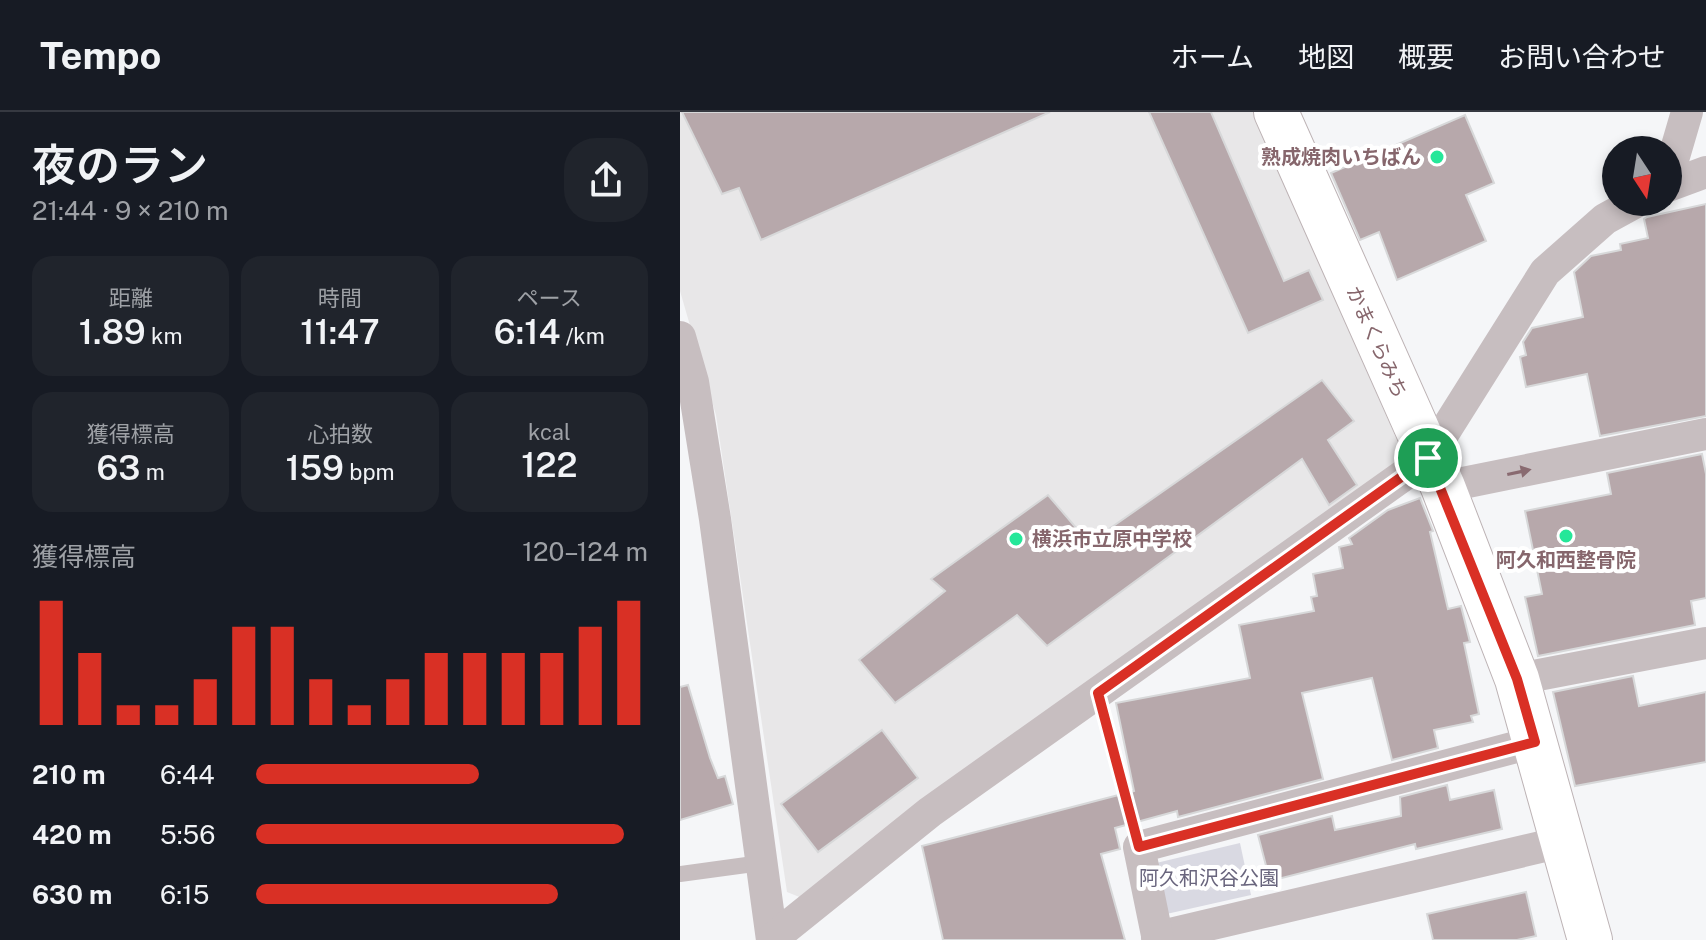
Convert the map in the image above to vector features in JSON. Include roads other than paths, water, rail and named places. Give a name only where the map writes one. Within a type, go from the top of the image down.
[{"type":"street","name":"かまくらみち","points":[[1276,112],[1436,473],[1517,679],[1590,940]]},
{"type":"street","points":[[1680,136],[1687,112]]},
{"type":"street","points":[[1682,181],[1706,172]]},
{"type":"street","points":[[1436,473],[1545,272],[1610,216]]},
{"type":"street","points":[[680,337],[772,940]]},
{"type":"street","points":[[772,940],[930,812],[1098,693],[1436,473],[1706,434]]},
{"type":"street","points":[[1517,679],[1706,643]]},
{"type":"street","points":[[1535,742],[1139,847],[1157,938],[1562,842]]},
{"type":"lane","points":[[680,874],[761,863]]},
{"type":"place","name":"熟成焼肉いちばん","points":[[1437,157]]},
{"type":"place","name":"阿久和西整骨院","points":[[1566,536]]},
{"type":"place","name":"横浜市立原中学校","points":[[1016,539]]},
{"type":"park label","name":"阿久和沢谷公園","points":[[1209,878]]}]
